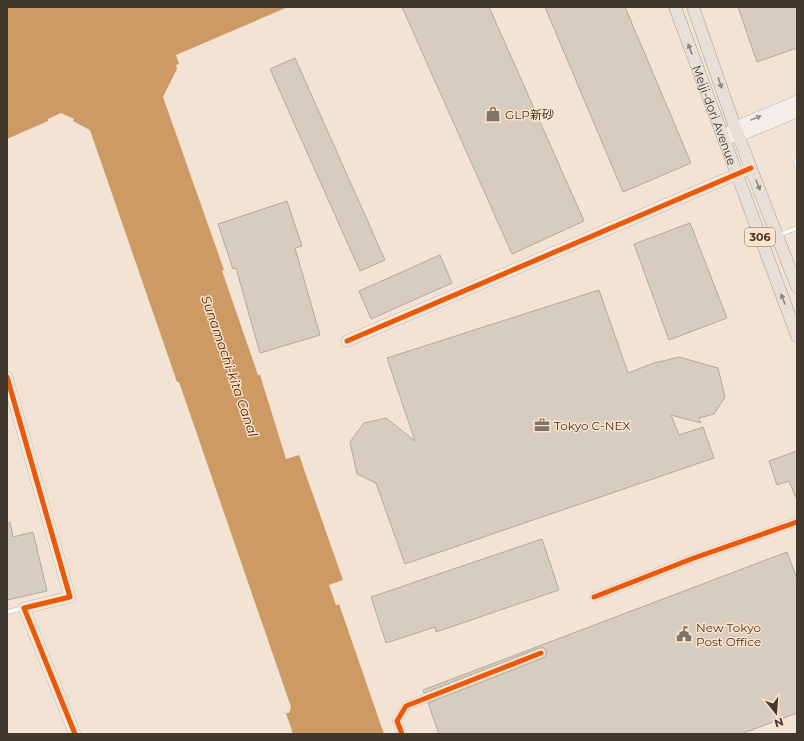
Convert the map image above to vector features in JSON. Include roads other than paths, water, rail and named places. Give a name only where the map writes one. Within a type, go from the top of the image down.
[{"type":"main road","name":"Meiji-dori Avenue","points":[[674,7],[797,336]]},
{"type":"main road","name":"Meiji-dori Avenue","points":[[693,7],[737,132],[797,287]]},
{"type":"street","points":[[737,132],[797,100]]},
{"type":"street","points":[[722,138],[797,112]]},
{"type":"street","points":[[347,341],[751,168]]},
{"type":"street","points":[[7,377],[70,597],[24,608],[75,734]]},
{"type":"street","points":[[594,597],[694,558],[797,522]]},
{"type":"street","points":[[402,734],[397,721],[406,706],[542,653]]},
{"type":"lane","points":[[797,159],[797,165]]},
{"type":"lane","points":[[778,236],[797,228]]},
{"type":"lane","points":[[7,612],[24,608]]},
{"type":"water","name":"Sunamachi-kita Canal","points":[[7,7],[288,7],[176,55],[179,64],[176,65],[177,69],[163,97],[224,270],[222,271],[258,375],[260,375],[286,459],[299,455],[343,580],[329,585],[336,605],[339,604],[384,734],[293,734],[286,713],[289,713],[291,707],[90,130],[73,121],[74,119],[61,113],[48,119],[48,121],[7,139]]},
{"type":"place","name":"GLP新砂","points":[[493,114]]},
{"type":"place","name":"Tokyo C-NEX","points":[[542,425]]},
{"type":"place","name":"New Tokyo Post Office","points":[[684,634]]}]
